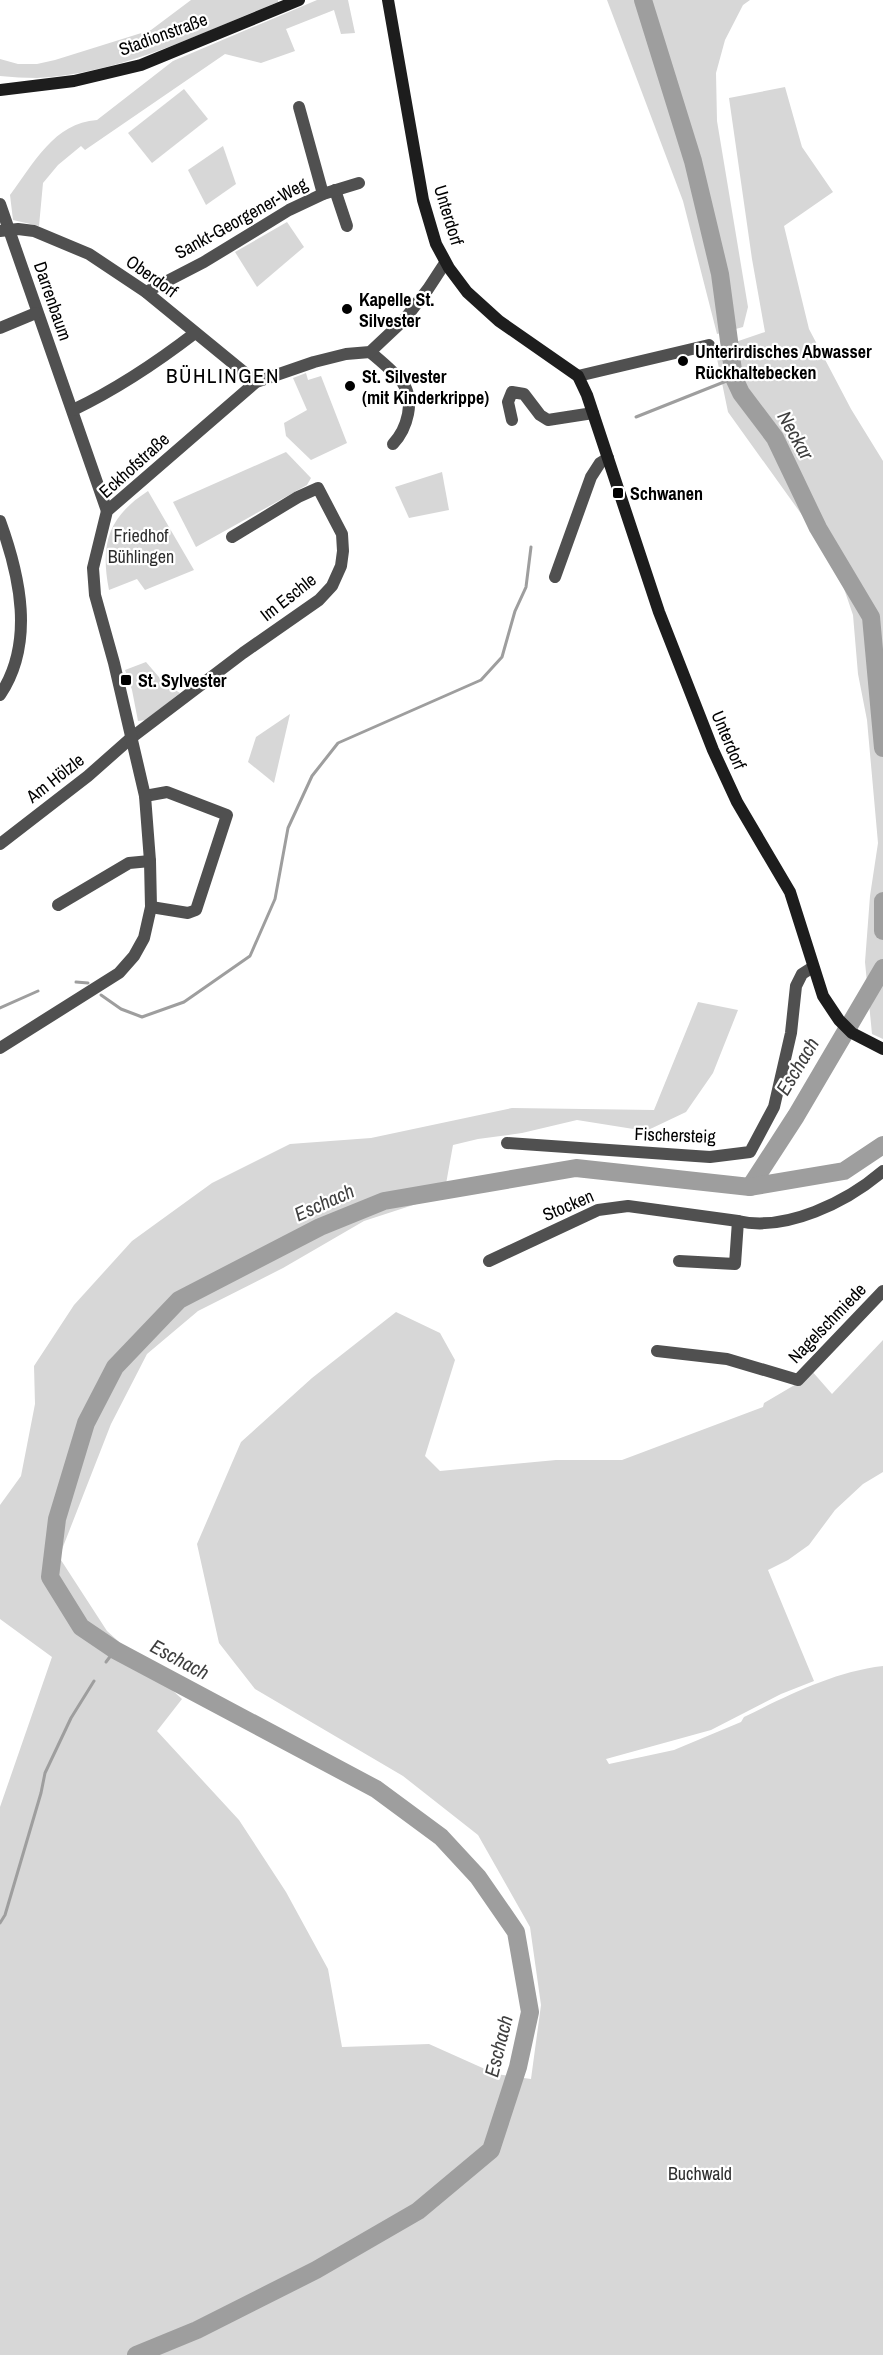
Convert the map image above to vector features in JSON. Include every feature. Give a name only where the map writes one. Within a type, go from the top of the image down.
[{"type":"street","name":"Stadionstraße","points":[[0,90],[74,81],[141,65],[299,0]]},
{"type":"street","name":"Unterdorf","points":[[388,0],[423,200],[436,244],[445,262],[467,292],[499,321],[578,375],[593,412],[659,612],[712,750],[737,802],[790,892],[823,996],[839,1020],[850,1030],[883,1049]]},
{"type":"street","name":"Sankt-Georgener-Weg","points":[[299,106],[329,192],[347,226]]},
{"type":"street","name":"Sankt-Georgener-Weg","points":[[146,292],[204,262],[289,210],[329,192],[359,183]]},
{"type":"street","name":"Darrenbaum","points":[[0,204],[5,231],[73,410],[107,511]]},
{"type":"street","name":"Oberdorf","points":[[5,231],[34,231],[89,254],[146,292],[256,382]]},
{"type":"street","points":[[393,444],[404,431],[409,404],[404,383],[370,352],[404,320],[445,262]]},
{"type":"street","points":[[0,328],[36,313]]},
{"type":"street","points":[[73,410],[105,395],[153,365],[195,333]]},
{"type":"street","points":[[578,375],[709,345]]},
{"type":"street","name":"Eckhofstraße","points":[[0,1048],[119,973],[134,956],[144,938],[151,907],[145,796],[114,663],[94,595],[93,567],[107,511],[256,382],[314,362],[346,354],[370,352]]},
{"type":"street","points":[[512,420],[508,402],[512,392],[524,394],[540,415],[548,420],[593,412]]},
{"type":"street","points":[[555,577],[591,477],[600,463],[608,458]]},
{"type":"street","name":"Im Eschle","points":[[131,738],[243,653],[319,600],[332,586],[341,566],[342,534],[318,488],[298,497],[232,537]]},
{"type":"street","points":[[0,521],[9,545],[20,590],[21,628],[10,680],[0,695]]},
{"type":"street","name":"Am Hölzle","points":[[0,844],[88,776],[131,738]]},
{"type":"street","points":[[145,796],[167,792],[227,815],[196,910],[188,913],[151,907]]},
{"type":"street","points":[[58,905],[129,863],[150,861]]},
{"type":"street","name":"Fischersteig","points":[[507,1143],[710,1157],[750,1152],[774,1107],[791,1033],[796,986],[802,974],[813,967]]},
{"type":"street","name":"Stocken","points":[[489,1261],[598,1210],[628,1206],[752,1224],[786,1221],[831,1205],[866,1186],[883,1171]]},
{"type":"street","points":[[679,1261],[735,1264],[738,1221]]},
{"type":"street","name":"Nagelschmiede","points":[[657,1351],[727,1359],[798,1380],[883,1291]]},
{"type":"green space","points":[[191,0],[278,0],[278,2],[190,39],[99,69],[37,78],[0,76],[0,59],[18,64],[37,64],[55,60],[151,30]]},
{"type":"green space","points":[[317,0],[348,0],[355,33],[341,34],[334,10],[286,29],[295,51],[261,63],[225,54],[85,150],[81,146],[58,165],[43,183],[39,226],[13,220],[10,195],[46,147],[69,128],[97,120],[173,61]]},
{"type":"green space","points":[[607,0],[750,0],[743,5],[725,40],[716,73],[717,121],[748,307],[743,327],[717,334],[683,201]]},
{"type":"green space","points":[[785,87],[802,147],[833,192],[784,226],[809,329],[851,409],[883,461],[883,1039],[872,1034],[865,962],[870,896],[878,843],[867,720],[858,674],[853,615],[840,577],[807,522],[728,412],[715,349],[765,332],[729,98]]},
{"type":"green space","points":[[184,89],[208,119],[152,163],[128,133]]},
{"type":"green space","points":[[223,146],[236,184],[206,205],[188,170]]},
{"type":"green space","points":[[287,222],[304,247],[257,287],[235,252]]},
{"type":"green space","points":[[306,373],[308,380],[321,376],[347,443],[311,460],[286,436],[284,423],[307,410],[293,378]]},
{"type":"green space","points":[[286,452],[311,478],[307,485],[196,547],[173,502]]},
{"type":"green space","points":[[442,472],[449,510],[409,518],[395,487]]},
{"type":"green space","name":"Friedhof Bühlingen","points":[[148,491],[194,570],[145,590],[137,579],[109,590],[106,559],[110,533],[124,511]]},
{"type":"green space","points":[[146,662],[164,683],[180,693],[146,720],[138,721],[132,690],[125,670]]},
{"type":"green space","points":[[290,714],[274,783],[248,762],[256,737]]},
{"type":"green space","name":"Buchwald","points":[[698,1002],[738,1010],[713,1073],[686,1112],[646,1131],[577,1120],[522,1133],[453,1145],[444,1195],[364,1221],[283,1268],[198,1311],[147,1354],[111,1424],[59,1557],[107,1631],[182,1699],[157,1731],[239,1820],[286,1892],[328,1969],[342,2047],[429,2044],[496,2074],[531,2079],[541,2005],[530,1927],[478,1835],[403,1776],[255,1689],[219,1643],[197,1544],[241,1442],[312,1378],[396,1312],[440,1333],[455,1360],[425,1456],[440,1471],[556,1460],[622,1460],[763,1407],[764,1403],[798,1383],[811,1370],[832,1394],[883,1340],[883,1472],[863,1484],[835,1510],[809,1545],[788,1560],[768,1570],[814,1681],[781,1694],[711,1730],[606,1759],[609,1764],[674,1750],[741,1722],[744,1717],[829,1679],[883,1666],[883,2355],[0,2355],[0,1807],[52,1657],[0,1619],[0,1505],[21,1476],[35,1404],[34,1366],[74,1305],[132,1241],[212,1183],[290,1144],[371,1138],[512,1108],[654,1110]]},
{"type":"waterway","name":"Neckar","points":[[643,0],[693,161],[720,274],[734,378],[741,393],[775,438],[818,528],[871,617],[883,748]]},
{"type":"waterway","points":[[636,417],[734,378]]},
{"type":"waterway","points":[[101,995],[121,1009],[142,1017],[184,1002],[250,956],[275,899],[288,828],[312,776],[338,743],[481,680],[502,657],[515,611],[526,587],[531,547]]},
{"type":"waterway","name":"Eschach","points":[[883,901],[883,931]]},
{"type":"waterway","name":"Eschach","points":[[750,1187],[796,1116],[883,968]]},
{"type":"waterway","points":[[76,982],[88,983]]},
{"type":"waterway","points":[[0,1008],[38,991]]},
{"type":"waterway","name":"Eschach","points":[[136,2355],[197,2330],[316,2270],[418,2211],[491,2150],[518,2067],[530,2012],[516,1932],[478,1877],[441,1837],[376,1789],[115,1650],[81,1627],[50,1577],[57,1519],[86,1423],[115,1367],[179,1300],[320,1227],[384,1201],[576,1168],[750,1187],[844,1171],[883,1145]]},
{"type":"waterway","points":[[106,1662],[115,1650]]},
{"type":"waterway","points":[[0,1923],[5,1915],[45,1773],[71,1718],[94,1681]]},
{"type":"place","name":"Kapelle St. Silvester","points":[[347,309]]},
{"type":"place","name":"Unterirdisches Abwasser Rückhaltebecken","points":[[683,361]]},
{"type":"place","name":"St. Silvester (mit Kinderkrippe)","points":[[350,386]]},
{"type":"place","name":"Schwanen","points":[[618,493]]},
{"type":"place","name":"St. Sylvester","points":[[126,680]]},
{"type":"district","name":"BÜHLINGEN","points":[[223,375]]}]
